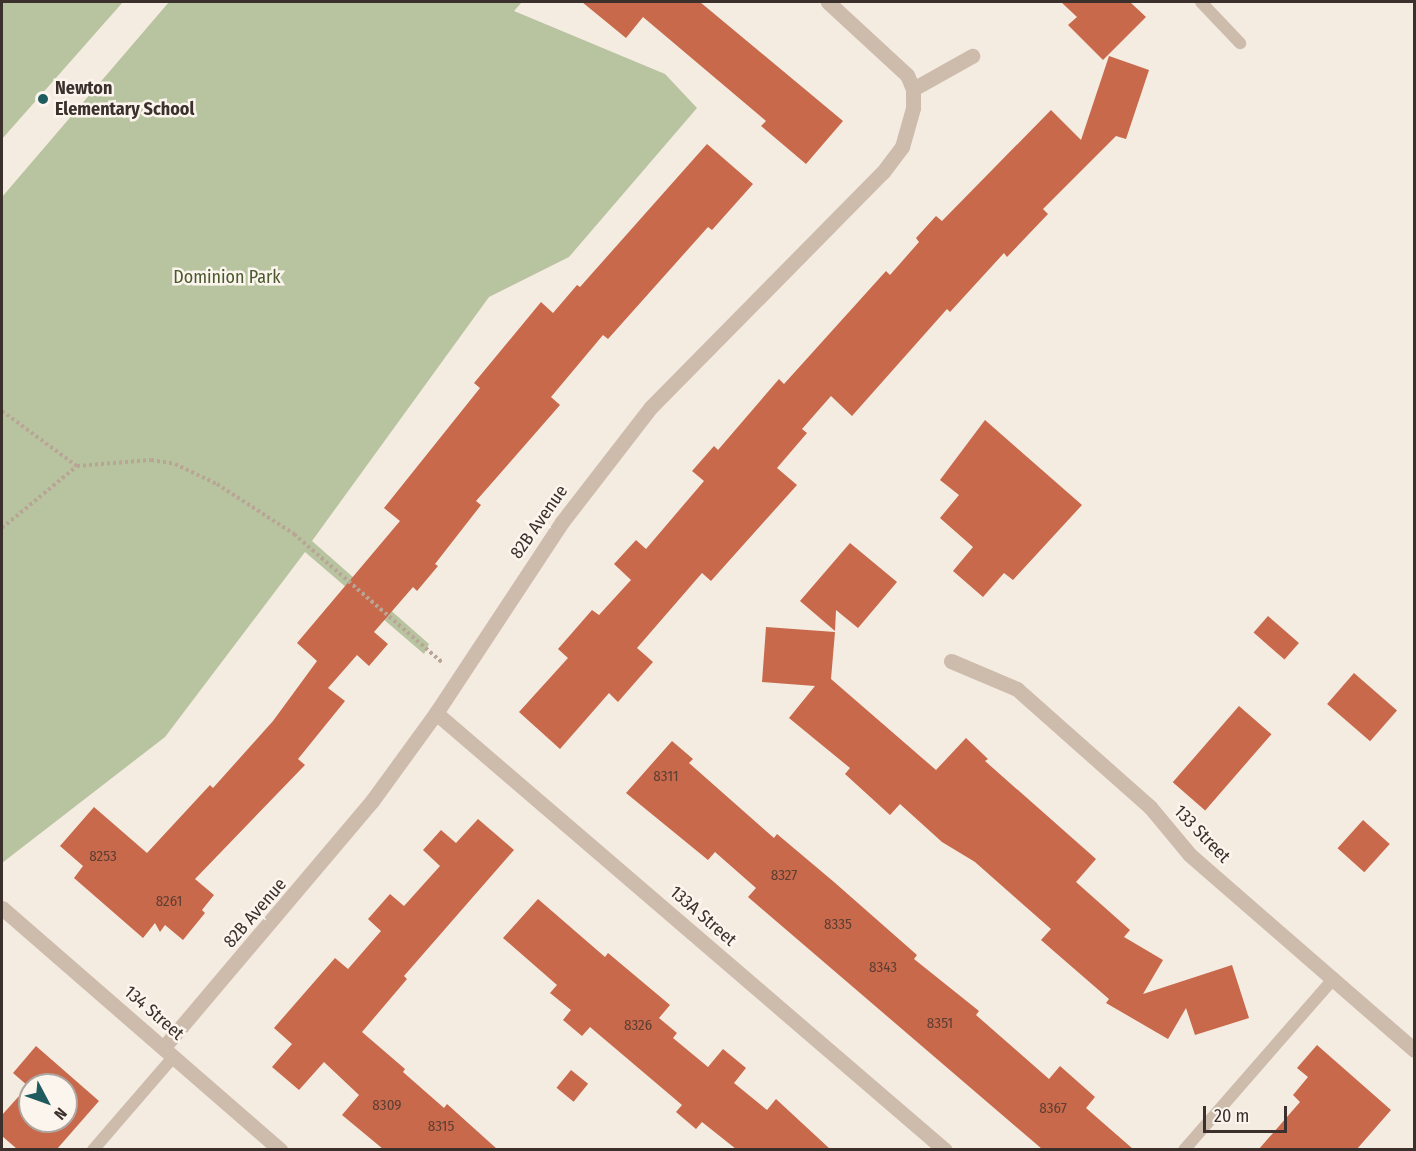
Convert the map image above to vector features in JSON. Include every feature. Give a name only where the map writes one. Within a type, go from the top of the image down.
[{"type":"street","points":[[828,2],[896,62],[913,89],[972,56]]},
{"type":"street","name":"82B Avenue","points":[[169,1052],[339,844],[436,713],[562,522],[651,407],[893,160],[909,128],[913,89]]},
{"type":"street","name":"133 Street","points":[[951,661],[1017,689],[1150,807],[1190,855],[1414,1050]]},
{"type":"street","name":"133A Street","points":[[436,713],[945,1149]]},
{"type":"street","name":"134 Street","points":[[2,908],[280,1149]]},
{"type":"lane","points":[[1201,2],[1240,43]]},
{"type":"lane","points":[[1184,1149],[1334,978]]},
{"type":"lane","points":[[93,1149],[169,1052]]},
{"type":"path","points":[[2,411],[77,466]]},
{"type":"path","points":[[2,528],[77,466],[151,460],[175,464],[217,484],[294,534],[442,662]]},
{"type":"green space","points":[[2,2],[123,2],[2,139]]},
{"type":"green space","name":"Dominion Park","points":[[169,2],[522,2],[514,11],[665,74],[697,108],[569,257],[489,297],[312,541],[429,644],[424,654],[305,552],[165,737],[2,863],[2,197]]},
{"type":"building","points":[[582,2],[700,2],[843,121],[806,164],[761,126],[766,121],[643,17],[626,38]]},
{"type":"building","points":[[1061,2],[1130,2],[1146,17],[1103,60],[1068,25],[1077,17]]},
{"type":"building","points":[[1109,56],[1149,70],[1126,139],[1116,136],[1043,209],[1048,214],[1007,257],[1004,253],[950,312],[947,309],[852,416],[831,396],[802,429],[807,433],[777,468],[797,485],[711,581],[702,573],[637,648],[653,662],[618,702],[609,693],[560,749],[519,712],[568,658],[558,649],[592,610],[599,615],[631,580],[614,564],[636,540],[646,549],[704,481],[692,471],[714,446],[718,450],[779,379],[784,384],[886,271],[890,275],[919,242],[916,238],[936,216],[942,221],[1051,110],[1081,140]]},
{"type":"building","points":[[707,144],[753,184],[712,230],[708,227],[608,339],[603,335],[551,397],[560,405],[476,501],[481,505],[435,564],[438,566],[417,591],[413,587],[374,632],[388,644],[369,666],[357,655],[328,688],[345,701],[298,759],[305,765],[195,879],[214,895],[202,910],[205,913],[183,940],[165,925],[160,932],[155,923],[143,938],[74,878],[83,866],[60,846],[94,807],[147,853],[210,785],[213,788],[273,721],[317,661],[297,643],[400,521],[384,508],[480,388],[474,383],[541,302],[553,313],[577,285],[580,287]]},
{"type":"building","points":[[985,420],[1082,505],[1013,580],[1004,573],[983,597],[953,571],[973,547],[940,518],[959,495],[940,480]]},
{"type":"building","points":[[850,543],[897,582],[858,628],[836,610],[835,631],[800,601]]},
{"type":"building","points":[[1268,616],[1299,643],[1285,660],[1254,633]]},
{"type":"building","points":[[766,627],[835,632],[831,679],[936,770],[966,738],[988,759],[985,761],[1096,859],[1076,882],[1130,930],[1124,937],[1163,960],[1143,994],[1232,965],[1249,1018],[1195,1035],[1186,1008],[1168,1039],[1106,1003],[1109,999],[1041,940],[1051,929],[975,862],[942,842],[900,804],[890,815],[845,774],[850,768],[789,718],[815,686],[762,682]]},
{"type":"building","points":[[1354,673],[1397,710],[1370,741],[1327,704]]},
{"type":"building","points":[[1239,706],[1271,734],[1205,810],[1173,782]]},
{"type":"building","points":[[672,741],[693,759],[689,763],[774,838],[777,834],[834,882],[917,955],[914,959],[979,1011],[976,1015],[1049,1079],[1060,1066],[1095,1097],[1086,1108],[1133,1149],[1042,1149],[748,897],[756,888],[715,852],[708,860],[626,793]]},
{"type":"building","points":[[478,819],[514,850],[404,976],[407,979],[362,1032],[405,1069],[403,1072],[444,1108],[447,1104],[497,1149],[383,1149],[342,1115],[359,1095],[324,1062],[299,1090],[272,1067],[292,1044],[274,1028],[335,958],[348,969],[381,931],[368,919],[390,894],[404,906],[440,866],[423,850],[441,830],[456,843]]},
{"type":"building","points":[[1363,820],[1390,844],[1364,872],[1338,848]]},
{"type":"building","points":[[538,899],[605,957],[608,953],[670,1005],[659,1018],[677,1033],[673,1038],[708,1067],[723,1049],[746,1068],[734,1083],[767,1110],[776,1099],[830,1149],[736,1149],[702,1122],[696,1129],[676,1112],[682,1105],[590,1027],[582,1036],[563,1020],[571,1010],[550,993],[557,985],[503,938]]},
{"type":"building","points":[[1317,1045],[1391,1110],[1357,1149],[1259,1149],[1300,1102],[1293,1095],[1308,1077],[1297,1068]]},
{"type":"building","points":[[36,1046],[67,1073],[18,1073],[18,1077],[13,1073]]},
{"type":"building","points":[[571,1070],[588,1084],[574,1102],[557,1088]]},
{"type":"building","points":[[78,1083],[99,1101],[78,1125]]},
{"type":"building","points":[[18,1097],[18,1133],[71,1133],[57,1149],[17,1149],[2,1136],[2,1115]]},
{"type":"place","name":"Newton Elementary School","points":[[43,99]]}]
